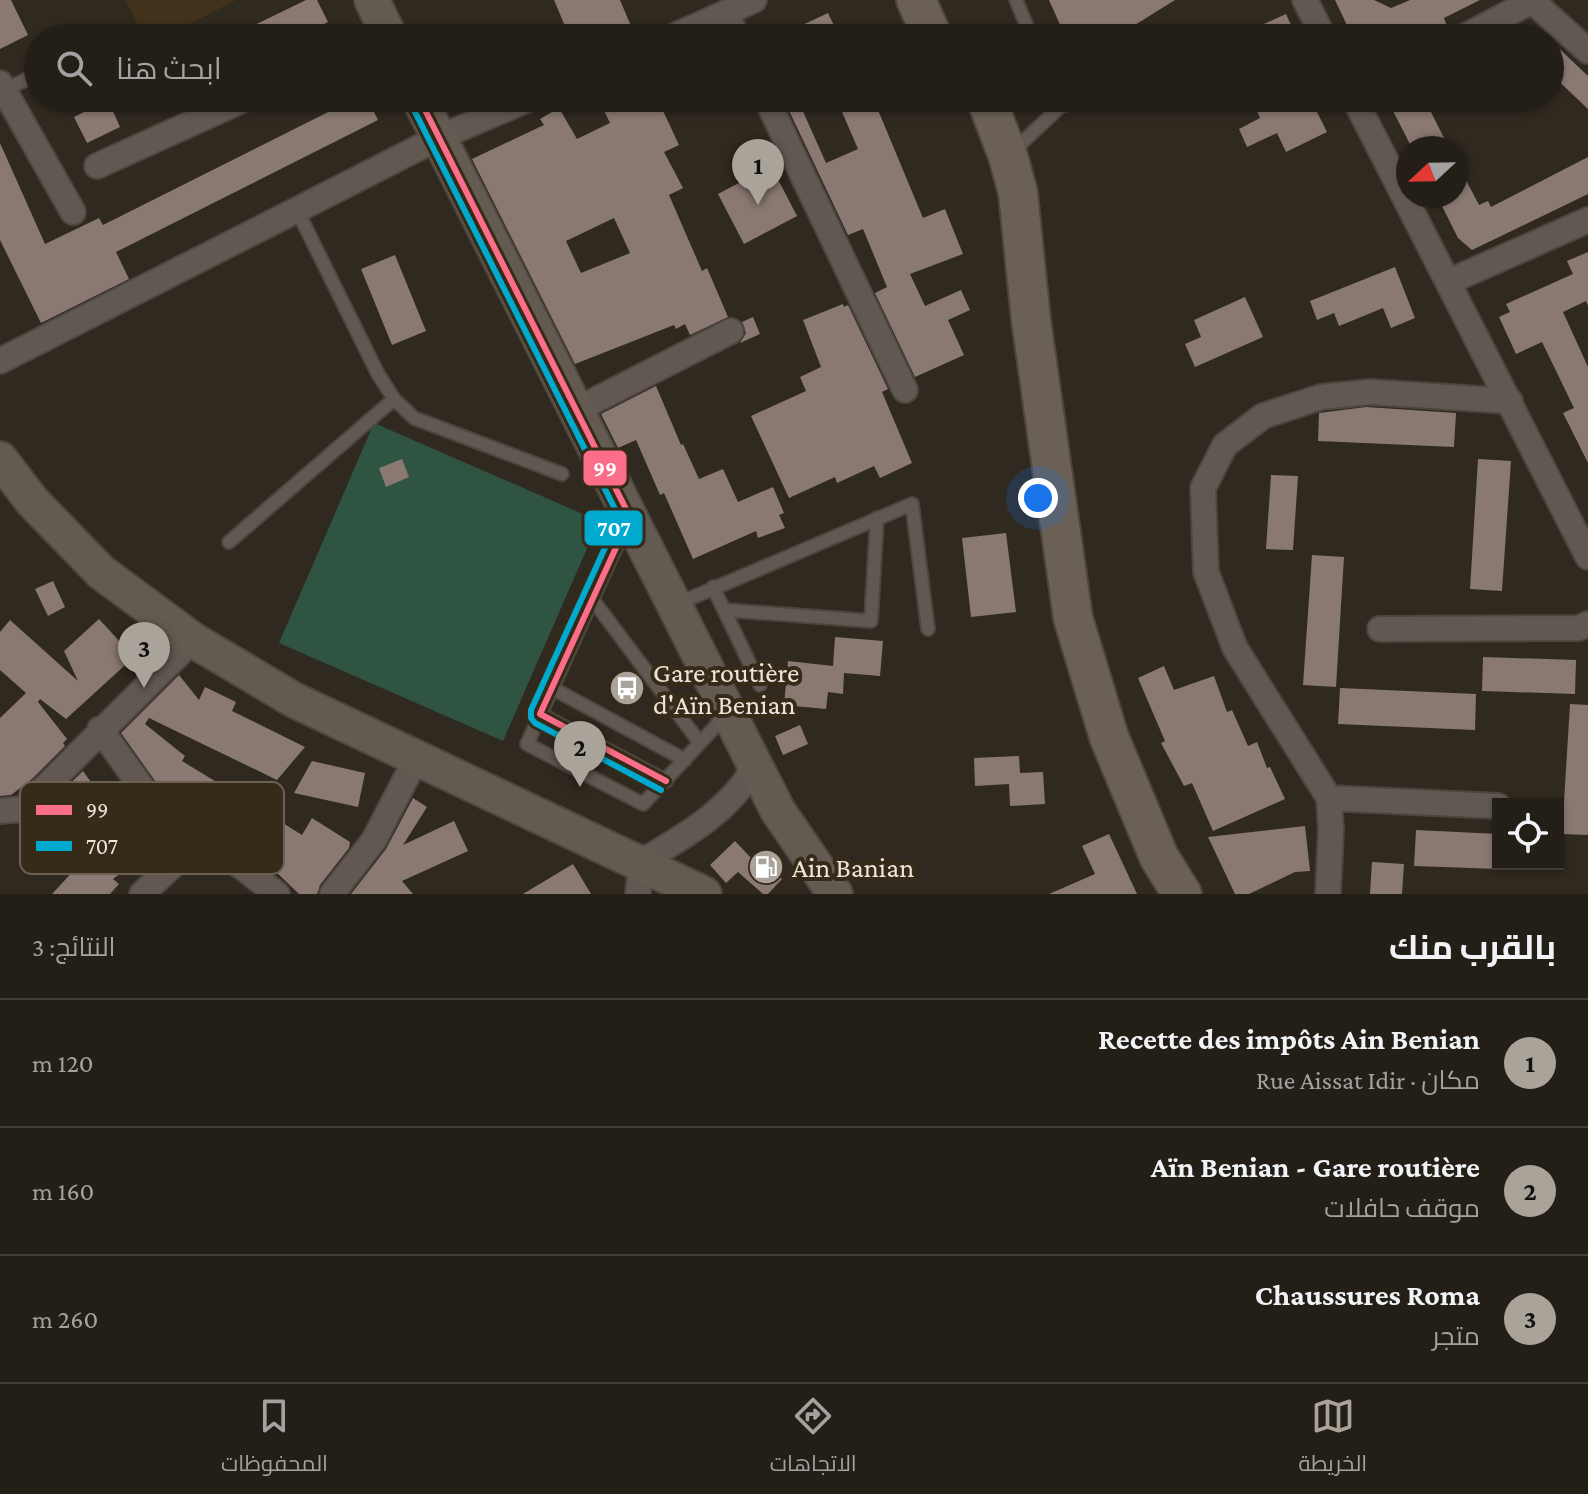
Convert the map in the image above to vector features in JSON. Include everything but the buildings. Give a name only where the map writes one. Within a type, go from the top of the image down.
[{"type":"main road","points":[[924,10],[942,24]]},
{"type":"main road","points":[[966,112],[1024,259]]},
{"type":"main road","points":[[991,112],[1018,193],[1024,259],[1073,618],[1109,737],[1159,857],[1182,894]]},
{"type":"street","points":[[703,24],[754,0]]},
{"type":"street","points":[[1305,0],[1317,24]]},
{"type":"street","points":[[1487,24],[1531,0],[1558,24]]},
{"type":"street","points":[[726,14],[731,24]]},
{"type":"street","points":[[1564,30],[1588,51]]},
{"type":"street","points":[[2,86],[73,212]]},
{"type":"street","points":[[97,166],[216,112]]},
{"type":"street","points":[[426,112],[778,811],[835,894]]},
{"type":"street","points":[[0,361],[438,138],[498,112]]},
{"type":"street","points":[[773,112],[905,390]]},
{"type":"street","points":[[1361,112],[1588,557]]},
{"type":"street","points":[[1448,282],[1588,220]]},
{"type":"street","points":[[576,410],[731,331]]},
{"type":"street","points":[[1328,894],[1329,798],[1235,648],[1206,572],[1203,488],[1225,445],[1263,416],[1321,397],[1370,392],[1510,401]]},
{"type":"street","points":[[0,459],[32,501],[101,572],[193,640],[294,700],[416,759],[640,878],[704,894]]},
{"type":"street","points":[[1380,629],[1579,628],[1588,624]]},
{"type":"street","points":[[49,782],[193,640]]},
{"type":"street","points":[[100,729],[138,782]]},
{"type":"street","points":[[332,894],[374,840],[416,759]]},
{"type":"street","points":[[640,878],[677,841],[744,786],[755,765]]},
{"type":"street","points":[[1329,798],[1492,806]]},
{"type":"street","points":[[0,811],[20,809]]},
{"type":"street","points":[[778,811],[805,894]]},
{"type":"street","points":[[142,894],[163,874]]},
{"type":"street","points":[[251,874],[277,894]]},
{"type":"lane","points":[[1016,0],[1026,24]]},
{"type":"lane","points":[[2,86],[24,79]]},
{"type":"lane","points":[[1008,156],[1050,112]]},
{"type":"lane","points":[[297,210],[378,374],[394,399],[414,418],[562,474]]},
{"type":"lane","points":[[229,542],[394,399]]},
{"type":"lane","points":[[674,605],[912,504],[928,629]]},
{"type":"lane","points":[[630,517],[527,744],[643,804],[728,713]]},
{"type":"lane","points":[[724,610],[871,621],[877,518]]},
{"type":"lane","points":[[713,587],[760,685]]},
{"type":"lane","points":[[593,600],[700,743]]},
{"type":"lane","points":[[552,688],[685,760]]},
{"type":"lane","points":[[540,714],[666,781]]},
{"type":"shaded area","points":[[125,0],[236,0],[190,24],[138,24]]},
{"type":"green space","points":[[374,423],[599,521],[503,741],[279,643]]},
{"type":"transit line","name":"707","points":[[415,112],[619,517],[531,710],[531,718],[535,723],[661,790]]},
{"type":"transit line","name":"99","points":[[426,112],[630,517],[540,714],[666,781]]},
{"type":"place","name":"Recette des impôts Ain Benian","points":[[758,205]]},
{"type":"place","name":"Chaussures Roma","points":[[144,688]]},
{"type":"place","name":"Gare routière d'Aïn Benian","points":[[627,688]]},
{"type":"place","name":"Aïn Benian - Gare routière","points":[[580,787]]},
{"type":"place","name":"Ain Banian","points":[[766,867]]}]
